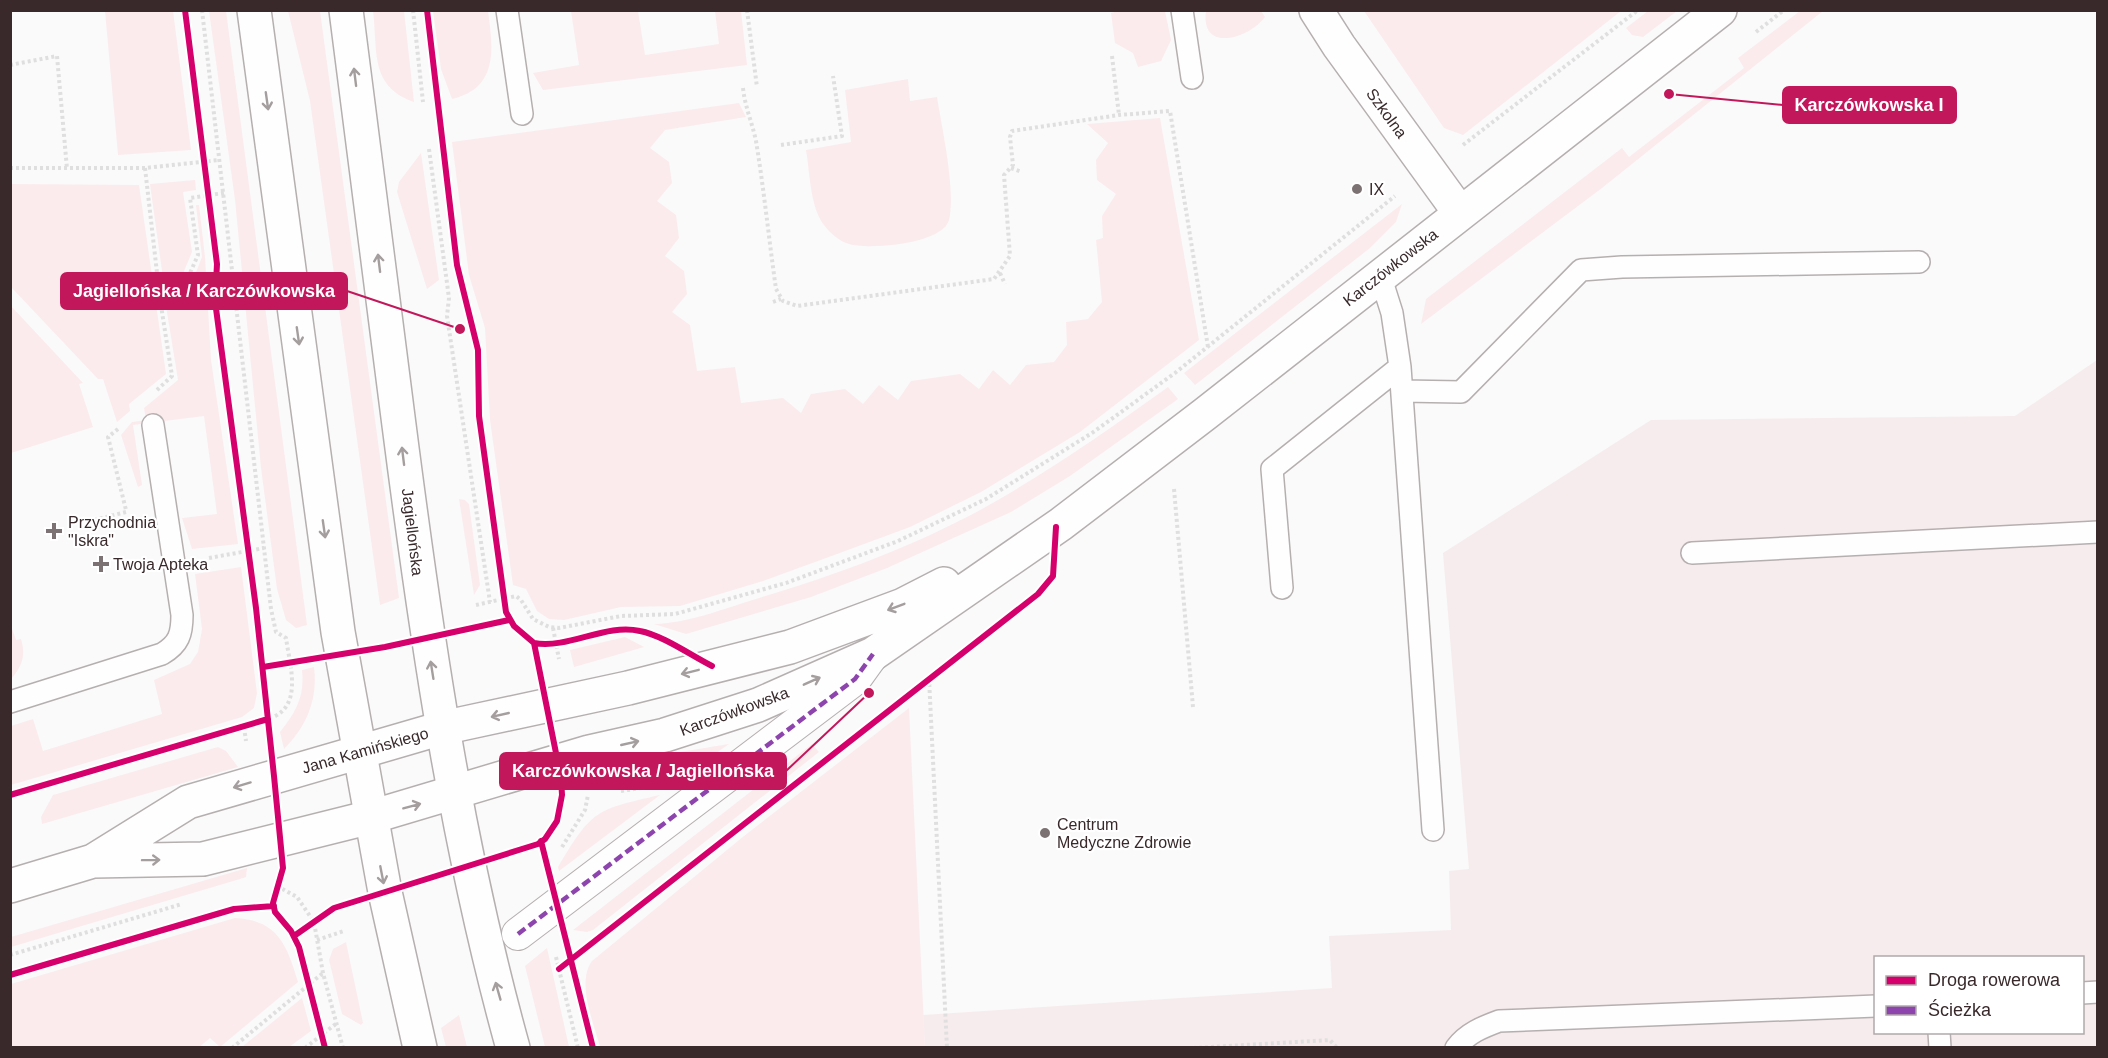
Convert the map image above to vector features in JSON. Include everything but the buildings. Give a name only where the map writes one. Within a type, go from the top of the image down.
[{"type":"street","points":[[254,10],[342,654],[371,817],[420,1047]]},
{"type":"street","name":"Jagiellońska","points":[[346,10],[427,638],[453,795],[488,956],[513,1047]]},
{"type":"street","name":"Szkolna","points":[[1316,10],[1339,46],[1460,213]]},
{"type":"street","name":"Karczówkowska","points":[[371,817],[453,795],[589,752],[665,735],[758,705],[873,654],[1061,524],[1205,414],[1720,10]]},
{"type":"street","name":"Karczówkowska","points":[[442,728],[628,688],[790,647],[903,605],[1061,524]]},
{"type":"street","points":[[518,934],[855,679],[873,654]]},
{"type":"street","name":"Jana Kamińskiego","points":[[10,886],[93,861],[188,802],[442,728]]},
{"type":"street","name":"Jana Kamińskiego","points":[[93,861],[204,860],[371,817]]},
{"type":"lane","points":[[507,10],[522,114]]},
{"type":"lane","points":[[1182,10],[1192,78]]},
{"type":"lane","points":[[1402,391],[1461,392],[1581,270],[1919,262]]},
{"type":"lane","points":[[1380,275],[1392,314],[1400,367],[1433,830]]},
{"type":"lane","points":[[1282,588],[1272,469],[1400,367]]},
{"type":"lane","points":[[10,702],[162,654],[174,647],[182,633],[182,615],[153,425]]},
{"type":"lane","points":[[1692,553],[2097,532]]},
{"type":"lane","points":[[1456,1047],[1462,1040],[1482,1027],[1499,1021],[1874,1006]]},
{"type":"path","points":[[202,10],[232,258],[233,296],[274,626],[280,637],[286,638],[290,663],[292,687],[289,705],[281,714],[268,719]]},
{"type":"path","points":[[413,10],[423,102]]},
{"type":"path","points":[[747,10],[757,87]]},
{"type":"path","points":[[1455,147],[1467,145],[1638,10]]},
{"type":"path","points":[[10,65],[57,56],[67,168]]},
{"type":"path","points":[[1112,56],[1119,115]]},
{"type":"path","points":[[781,145],[842,136],[833,76]]},
{"type":"path","points":[[742,88],[745,106],[751,116],[754,150],[776,289],[781,299],[797,306],[844,303],[994,279],[1010,256],[1004,175],[1011,168],[1010,136],[1016,128],[1170,111],[1208,347]]},
{"type":"path","points":[[429,149],[449,298],[447,316],[490,602]]},
{"type":"path","points":[[203,150],[206,173]]},
{"type":"path","points":[[10,168],[145,168],[220,160]]},
{"type":"path","points":[[145,168],[160,299],[178,300],[198,255],[190,198],[224,193]]},
{"type":"path","points":[[1011,168],[1022,172]]},
{"type":"path","points":[[207,184],[209,206]]},
{"type":"path","points":[[476,605],[504,602],[516,596],[533,619],[553,628],[611,617],[687,612],[786,583],[898,541],[986,498],[1070,448],[1208,347],[1395,199],[1396,192]]},
{"type":"path","points":[[1000,273],[1005,284]]},
{"type":"path","points":[[773,302],[781,299]]},
{"type":"path","points":[[1173,483],[1193,707]]},
{"type":"path","points":[[247,539],[250,562]]},
{"type":"path","points":[[223,556],[264,548]]},
{"type":"path","points":[[502,587],[504,602]]},
{"type":"path","points":[[553,628],[559,643],[561,669]]},
{"type":"path","points":[[548,645],[559,643]]},
{"type":"path","points":[[281,664],[342,654]]},
{"type":"path","points":[[930,678],[947,1047]]},
{"type":"path","points":[[267,709],[274,776]]},
{"type":"path","points":[[558,904],[547,864],[564,844],[585,810],[588,802],[586,786]]},
{"type":"path","points":[[273,895],[274,885],[283,868],[280,841]]},
{"type":"path","points":[[274,885],[297,897],[316,920],[323,973],[343,1047]]},
{"type":"path","points":[[10,955],[185,903]]},
{"type":"path","points":[[307,926],[316,920]]},
{"type":"path","points":[[317,940],[344,932]]},
{"type":"path","points":[[232,1047],[323,973]]},
{"type":"path","points":[[306,975],[311,994]]},
{"type":"path","points":[[305,1047],[323,1038],[337,1023]]},
{"type":"path","points":[[319,1025],[323,1038]]},
{"type":"path","points":[[1193,1047],[1330,1041],[1337,1047]]},
{"type":"shaded area","points":[[1122,10],[1165,11],[1171,40],[1161,61],[1138,67],[1133,53],[1115,43],[1111,13]]},
{"type":"shaded area","points":[[105,11],[173,11],[191,150],[118,155]]},
{"type":"shaded area","points":[[209,11],[226,11],[307,625],[296,628],[286,620],[277,589],[261,468],[235,200]]},
{"type":"shaded area","points":[[288,11],[320,11],[399,598],[380,605],[310,101]]},
{"type":"shaded area","points":[[373,11],[404,11],[414,102],[389,87],[378,66]]},
{"type":"shaded area","points":[[433,11],[488,11],[491,39],[490,65],[478,86],[467,94],[452,99],[441,69]]},
{"type":"shaded area","points":[[571,11],[638,11],[645,55],[719,44],[715,11],[741,11],[747,65],[543,90],[533,73],[579,65]]},
{"type":"shaded area","points":[[1206,11],[1261,11],[1265,17],[1248,31],[1227,38],[1210,33],[1206,24]]},
{"type":"shaded area","points":[[1364,11],[1621,11],[1463,135],[1444,128]]},
{"type":"shaded area","points":[[1648,11],[1677,11],[1643,37],[1632,35],[1626,28]]},
{"type":"shaded area","points":[[1800,11],[1823,11],[1602,188],[1421,324],[1426,299],[1622,148],[1629,157],[1744,68],[1738,58]]},
{"type":"shaded area","points":[[908,79],[910,101],[937,97],[950,176],[949,220],[944,228],[934,235],[920,240],[872,246],[845,243],[832,234],[819,218],[811,189],[806,150],[851,142],[845,90]]},
{"type":"shaded area","points":[[739,103],[746,117],[665,130],[650,148],[669,162],[672,183],[657,201],[676,215],[679,238],[665,256],[684,271],[687,294],[672,312],[690,325],[697,371],[735,367],[741,403],[783,398],[801,413],[811,394],[845,389],[863,404],[879,385],[898,400],[911,381],[960,374],[979,389],[993,370],[1010,385],[1026,365],[1054,362],[1067,345],[1066,322],[1088,319],[1102,302],[1096,240],[1103,238],[1102,216],[1116,194],[1097,180],[1096,160],[1108,143],[1087,124],[1160,118],[1199,340],[1080,432],[981,492],[910,527],[763,581],[680,606],[621,607],[564,620],[549,619],[537,611],[526,589],[513,585],[490,420],[485,328],[469,275],[452,142]]},
{"type":"shaded area","points":[[421,153],[439,280],[427,289],[397,192],[399,182]]},
{"type":"shaded area","points":[[195,180],[196,190],[183,192],[192,252],[177,288],[171,293],[165,293],[150,184]]},
{"type":"shaded area","points":[[11,184],[139,185],[166,374],[129,404],[130,411],[117,422],[103,379],[98,379],[11,287]]},
{"type":"shaded area","points":[[1402,204],[1396,222],[1370,248],[1195,385],[1184,373]]},
{"type":"shaded area","points":[[196,205],[199,205],[205,257],[211,360],[238,544],[192,549],[182,518],[217,514],[204,416],[133,425],[142,485],[138,487],[121,435],[132,422],[146,420],[144,408],[178,380],[166,306],[183,305],[202,257]]},
{"type":"shaded area","points":[[11,306],[83,383],[79,384],[93,427],[11,453]]},
{"type":"shaded area","points":[[2097,360],[2097,1047],[925,1048],[923,1015],[1332,988],[1329,936],[1451,930],[1449,871],[1469,869],[1443,553],[1651,420],[2015,416]]},
{"type":"shaded area","points":[[1168,387],[1178,399],[1070,476],[1011,512],[887,568],[811,597],[686,634],[654,624],[694,618],[788,589],[845,570],[928,536],[982,509],[1030,481]]},
{"type":"shaded area","points":[[459,499],[469,504],[480,585],[474,595]]},
{"type":"shaded area","points":[[241,567],[257,693],[254,708],[242,717],[11,785],[11,726],[33,719],[43,751],[162,714],[154,680],[190,664],[198,652],[202,629],[195,574]]},
{"type":"shaded area","points":[[10,623],[16,640],[21,639],[23,651],[18,670],[11,679]]},
{"type":"shaded area","points":[[625,637],[644,647],[574,667],[570,650]]},
{"type":"shaded area","points":[[314,667],[314,690],[309,711],[299,731],[284,749],[280,732],[291,718],[301,696],[302,670]]},
{"type":"shaded area","points":[[909,708],[925,1047],[600,1047],[586,992],[586,980],[592,961],[744,836]]},
{"type":"shaded area","points":[[729,744],[688,773],[610,781],[604,777],[600,765]]},
{"type":"shaded area","points":[[812,744],[819,752],[593,930],[587,932],[573,930]]},
{"type":"shaded area","points":[[218,747],[226,751],[238,767],[42,824],[41,817],[53,795]]},
{"type":"shaded area","points":[[660,795],[559,871],[558,867],[580,833],[598,815],[622,804]]},
{"type":"shaded area","points":[[247,868],[246,877],[11,947],[11,937]]},
{"type":"shaded area","points":[[235,918],[250,920],[271,929],[285,946],[298,982],[220,1047],[210,1038],[198,1048],[11,1047],[11,984]]},
{"type":"shaded area","points":[[346,942],[363,1023],[361,1025],[342,1014],[329,960],[333,949]]},
{"type":"shaded area","points":[[547,948],[569,1047],[545,1047],[525,966]]},
{"type":"shaded area","points":[[302,998],[311,1031],[289,1047],[242,1047]]},
{"type":"shaded area","points":[[459,1015],[467,1047],[446,1047],[441,1028]]},
{"type":"marked path","points":[[518,934],[855,679],[873,654]]},
{"type":"cycle path","points":[[185,10],[217,264],[215,301],[256,608],[274,776],[283,868],[273,903],[275,912],[291,931],[299,947],[325,1048]]},
{"type":"cycle path","points":[[294,936],[334,908],[538,844],[545,839],[557,821],[562,795],[561,778],[534,643],[514,626],[506,612],[479,416],[478,350],[457,265],[427,10]]},
{"type":"cycle path","points":[[559,969],[1038,594],[1053,576],[1056,527]]},
{"type":"cycle path","points":[[263,667],[385,647],[509,620]]},
{"type":"cycle path","points":[[534,643],[561,643],[627,629],[649,633],[712,666]]},
{"type":"cycle path","points":[[10,795],[268,719]]},
{"type":"cycle path","points":[[541,841],[593,1048]]},
{"type":"cycle path","points":[[10,975],[234,909],[274,906]]},
{"type":"place","name":"Karczówkowska I","points":[[1669,94]]},
{"type":"place","name":"IX","points":[[1357,189]]},
{"type":"place","name":"Jagiellońska / Karczówkowska","points":[[460,329]]},
{"type":"place","name":"Przychodnia \"Iskra\"","points":[[54,531]]},
{"type":"place","name":"Twoja Apteka","points":[[101,564]]},
{"type":"place","name":"Karczówkowska / Jagiellońska","points":[[869,693]]},
{"type":"place","name":"Centrum Medyczne Zdrowie","points":[[1045,833]]}]
